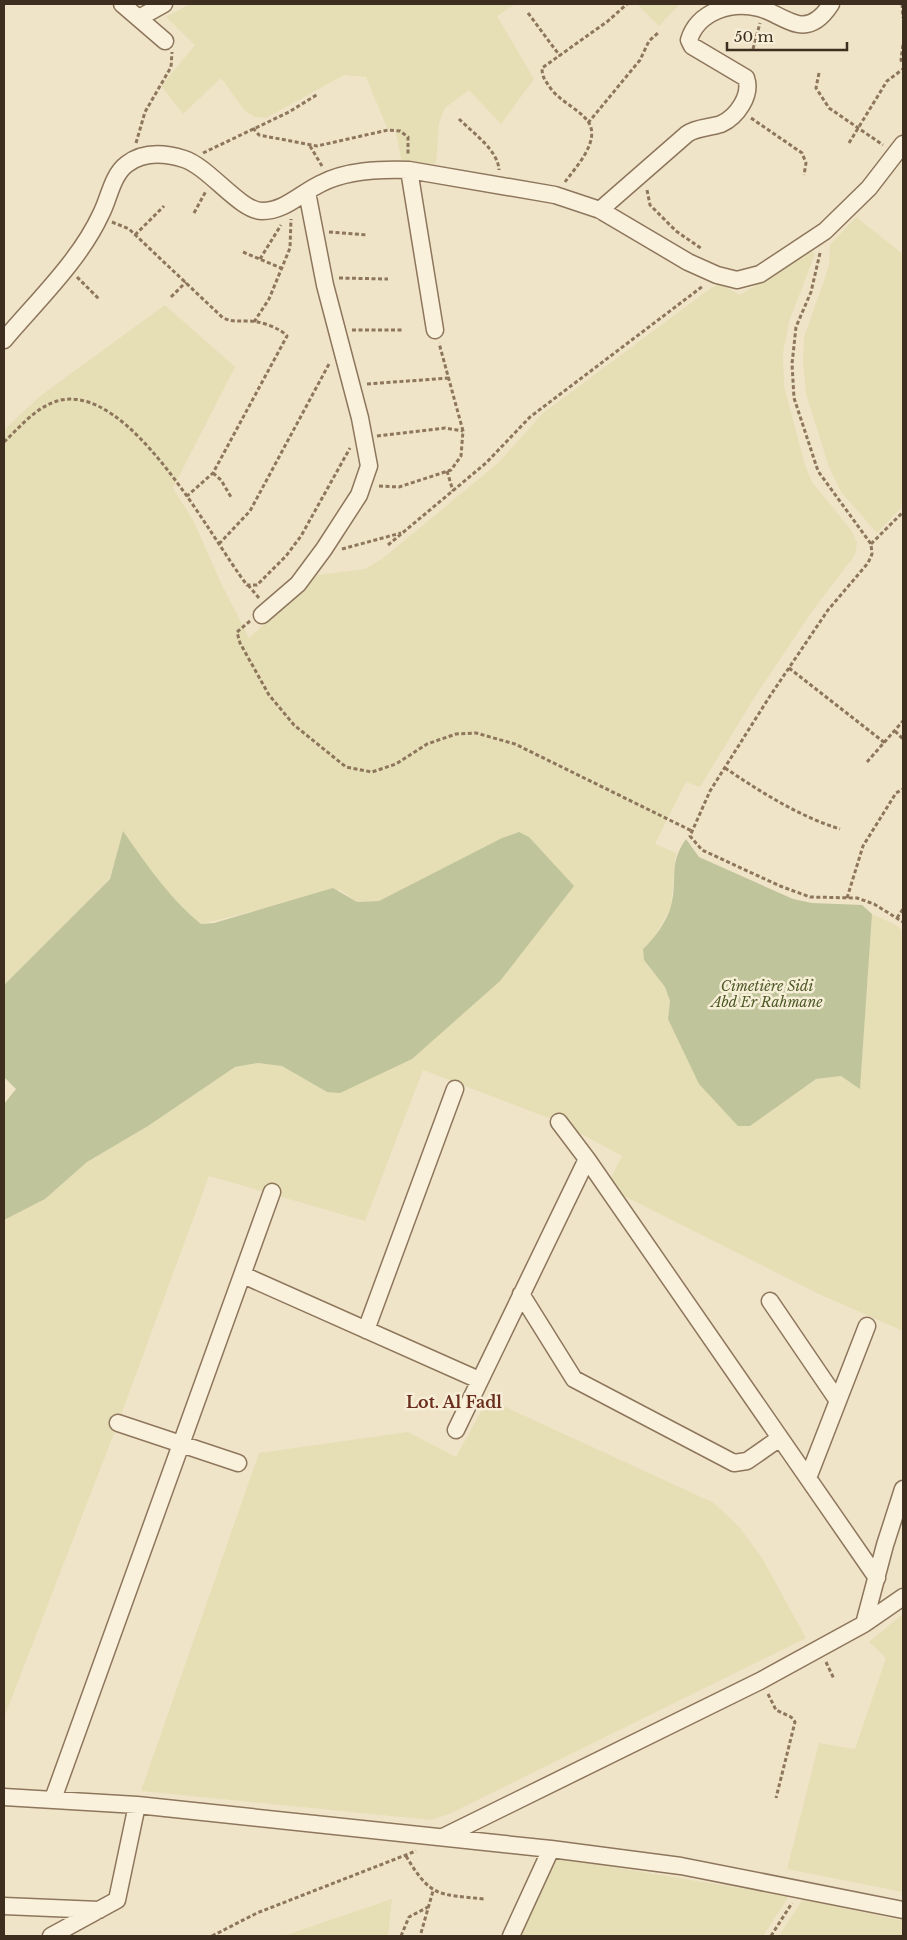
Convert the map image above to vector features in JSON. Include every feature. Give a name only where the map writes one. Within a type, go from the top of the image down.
[{"type":"street","points":[[122,4],[165,41]]},
{"type":"street","points":[[139,18],[164,4]]},
{"type":"street","points":[[600,210],[692,131],[724,123],[738,110],[747,96],[749,85],[746,78],[692,46],[689,40],[691,33],[708,15],[721,7],[758,7],[798,24],[808,24],[816,22],[831,4]]},
{"type":"street","points":[[4,340],[89,239],[110,196],[117,174],[132,160],[152,154],[174,156],[190,161],[255,211],[275,210],[331,180],[355,173],[385,170],[409,170],[555,195],[600,210],[688,262],[717,275],[737,280],[760,274],[825,231],[869,188],[899,149]]},
{"type":"street","points":[[409,170],[436,330]]},
{"type":"street","points":[[262,615],[298,584],[324,550],[359,495],[369,466],[352,386],[323,278],[316,231],[307,192]]},
{"type":"street","points":[[366,1330],[455,1089]]},
{"type":"street","points":[[559,1122],[587,1159],[876,1578]]},
{"type":"street","points":[[456,1430],[587,1159]]},
{"type":"street","points":[[53,1799],[182,1446],[272,1192]]},
{"type":"street","points":[[243,1276],[480,1380]]},
{"type":"street","points":[[521,1294],[574,1380],[734,1463],[747,1461],[780,1438]]},
{"type":"street","points":[[770,1302],[838,1402]]},
{"type":"street","points":[[808,1478],[867,1326]]},
{"type":"street","points":[[118,1423],[182,1446],[238,1463]]},
{"type":"street","points":[[864,1624],[903,1489]]},
{"type":"street","points":[[444,1836],[760,1680],[864,1624],[903,1597]]},
{"type":"street","points":[[4,1797],[138,1805],[382,1832],[444,1836],[551,1849],[681,1866],[801,1888],[903,1910]]},
{"type":"street","points":[[51,1936],[117,1900],[138,1805]]},
{"type":"street","points":[[511,1936],[551,1849]]},
{"type":"street","points":[[4,1906],[101,1910]]},
{"type":"path","points":[[555,195],[582,159],[592,135],[588,123],[557,97],[542,77],[542,68],[608,21],[627,4]]},
{"type":"path","points":[[902,4],[903,18]]},
{"type":"path","points":[[752,49],[760,22],[770,12]]},
{"type":"path","points":[[528,13],[560,56]]},
{"type":"path","points":[[588,123],[640,60],[649,41],[659,32]]},
{"type":"path","points":[[132,160],[145,112],[171,67],[172,53],[165,41]]},
{"type":"path","points":[[903,45],[901,60],[903,64]]},
{"type":"path","points":[[849,143],[888,81],[903,69]]},
{"type":"path","points":[[819,73],[816,88],[829,108],[859,129],[899,149]]},
{"type":"path","points":[[190,161],[253,128],[289,112],[318,94]]},
{"type":"path","points":[[738,110],[802,153],[806,163],[804,175]]},
{"type":"path","points":[[459,119],[499,161],[498,185]]},
{"type":"path","points":[[253,128],[259,135],[317,146],[388,130],[400,131],[408,137],[409,170]]},
{"type":"path","points":[[310,145],[331,180]]},
{"type":"path","points":[[643,172],[650,205],[676,231],[708,254]]},
{"type":"path","points":[[194,213],[213,177]]},
{"type":"path","points":[[254,322],[269,299],[290,248],[292,202]]},
{"type":"path","points":[[136,235],[164,206]]},
{"type":"path","points":[[100,218],[122,225],[136,235],[223,318],[233,322],[248,320],[282,331],[287,336],[213,473],[188,496]]},
{"type":"path","points":[[260,259],[280,226],[291,221]]},
{"type":"path","points":[[316,231],[367,234]]},
{"type":"path","points":[[825,231],[811,292],[796,327],[792,364],[794,398],[818,471],[871,544],[872,554],[868,563],[828,610],[789,668],[710,791],[690,836],[702,850],[780,886],[810,897],[857,898],[874,904],[903,922]]},
{"type":"path","points":[[243,252],[282,268]]},
{"type":"path","points":[[66,266],[100,300]]},
{"type":"path","points":[[388,545],[486,463],[530,417],[717,275]]},
{"type":"path","points":[[323,278],[388,278]]},
{"type":"path","points":[[171,297],[186,282]]},
{"type":"path","points":[[219,544],[250,511],[338,336],[402,330]]},
{"type":"path","points":[[362,485],[399,487],[451,470],[461,456],[463,431],[436,330]]},
{"type":"path","points":[[352,386],[449,378]]},
{"type":"path","points":[[4,442],[35,412],[56,402],[71,399],[99,407],[130,430],[152,450],[188,496],[247,585],[257,585],[286,556],[301,536],[363,433],[445,428],[463,431]]},
{"type":"path","points":[[447,471],[453,491]]},
{"type":"path","points":[[213,473],[221,480],[231,497]]},
{"type":"path","points":[[871,544],[903,512]]},
{"type":"path","points":[[324,550],[365,544],[404,532]]},
{"type":"path","points":[[262,615],[248,622],[237,632],[240,643],[270,695],[294,725],[346,767],[372,772],[396,764],[427,744],[456,734],[476,733],[515,744],[692,830]]},
{"type":"path","points":[[789,668],[885,743]]},
{"type":"path","points":[[867,762],[903,721]]},
{"type":"path","points":[[895,732],[903,739]]},
{"type":"path","points":[[725,768],[764,794],[820,822],[840,829]]},
{"type":"path","points":[[847,898],[863,846],[896,793],[903,789]]},
{"type":"path","points":[[897,918],[903,909]]},
{"type":"path","points":[[760,1680],[776,1710],[791,1717],[795,1722],[776,1798]]},
{"type":"path","points":[[212,1936],[257,1913],[406,1856],[421,1848]]},
{"type":"path","points":[[406,1856],[421,1881],[433,1891],[447,1895],[484,1899]]},
{"type":"path","points":[[771,1936],[801,1888]]},
{"type":"path","points":[[421,1933],[433,1891]]},
{"type":"path","points":[[401,1936],[409,1917],[429,1907]]},
{"type":"shaded area","points":[[190,4],[516,4],[497,16],[534,79],[501,124],[469,90],[445,108],[439,123],[436,164],[402,163],[395,129],[388,130],[366,77],[344,75],[266,118],[255,117],[245,111],[221,78],[183,114],[161,86],[195,45],[166,17]]},
{"type":"shaded area","points":[[637,4],[680,4],[659,26]]},
{"type":"shaded area","points":[[856,217],[903,254],[903,506],[877,533],[841,492],[829,467],[806,394],[803,362],[804,337],[829,266],[830,245]]},
{"type":"shaded area","points":[[810,251],[815,254],[789,322],[783,353],[784,386],[805,465],[812,482],[851,530],[857,543],[855,555],[813,610],[754,698],[700,787],[686,782],[655,844],[676,853],[671,907],[652,941],[643,949],[644,960],[665,987],[670,1001],[668,1019],[750,1126],[816,1079],[841,1076],[860,1088],[872,914],[894,924],[903,931],[903,1331],[819,1294],[606,1187],[622,1156],[559,1122],[423,1070],[365,1221],[209,1176],[118,1423],[4,1718],[4,1220],[45,1199],[87,1162],[148,1126],[235,1067],[259,1063],[282,1066],[327,1092],[542,926],[574,886],[502,838],[379,901],[357,902],[340,890],[201,924],[184,910],[154,876],[124,832],[110,878],[4,985],[4,430],[40,396],[165,305],[235,367],[173,488],[194,522],[221,583],[249,638],[318,575],[365,569],[382,559],[498,463],[543,413],[711,288],[720,284],[740,295]]},
{"type":"shaded area","points":[[488,1399],[714,1503],[740,1528],[762,1558],[806,1638],[449,1814],[431,1820],[141,1791],[259,1453],[408,1432],[456,1457]]},
{"type":"shaded area","points":[[903,1614],[903,1892],[787,1869],[819,1743],[855,1749],[886,1658],[869,1642]]},
{"type":"shaded area","points":[[557,1858],[789,1896],[763,1936],[521,1936]]},
{"type":"shaded area","points":[[392,1899],[388,1936],[283,1936]]},
{"type":"shaded area","points":[[803,1899],[903,1921],[903,1936],[779,1936]]},
{"type":"green space","points":[[123,831],[169,892],[201,924],[214,923],[333,888],[357,902],[379,901],[502,838],[519,832],[529,837],[574,886],[500,981],[412,1059],[340,1093],[327,1092],[282,1066],[258,1063],[235,1067],[148,1126],[87,1162],[45,1199],[4,1220],[4,1104],[16,1089],[4,1077],[4,985],[110,879]]},
{"type":"green space","name":"Cimetière Sidi Abd Er Rahmane","points":[[686,839],[699,857],[793,899],[812,903],[862,905],[872,914],[860,1089],[841,1076],[816,1079],[750,1126],[738,1126],[699,1084],[668,1019],[670,1001],[665,987],[644,960],[643,949],[660,929],[669,912],[673,896],[675,864],[680,848]]},
{"type":"district","name":"Lot. Al Fadl","points":[[454,1402]]}]
